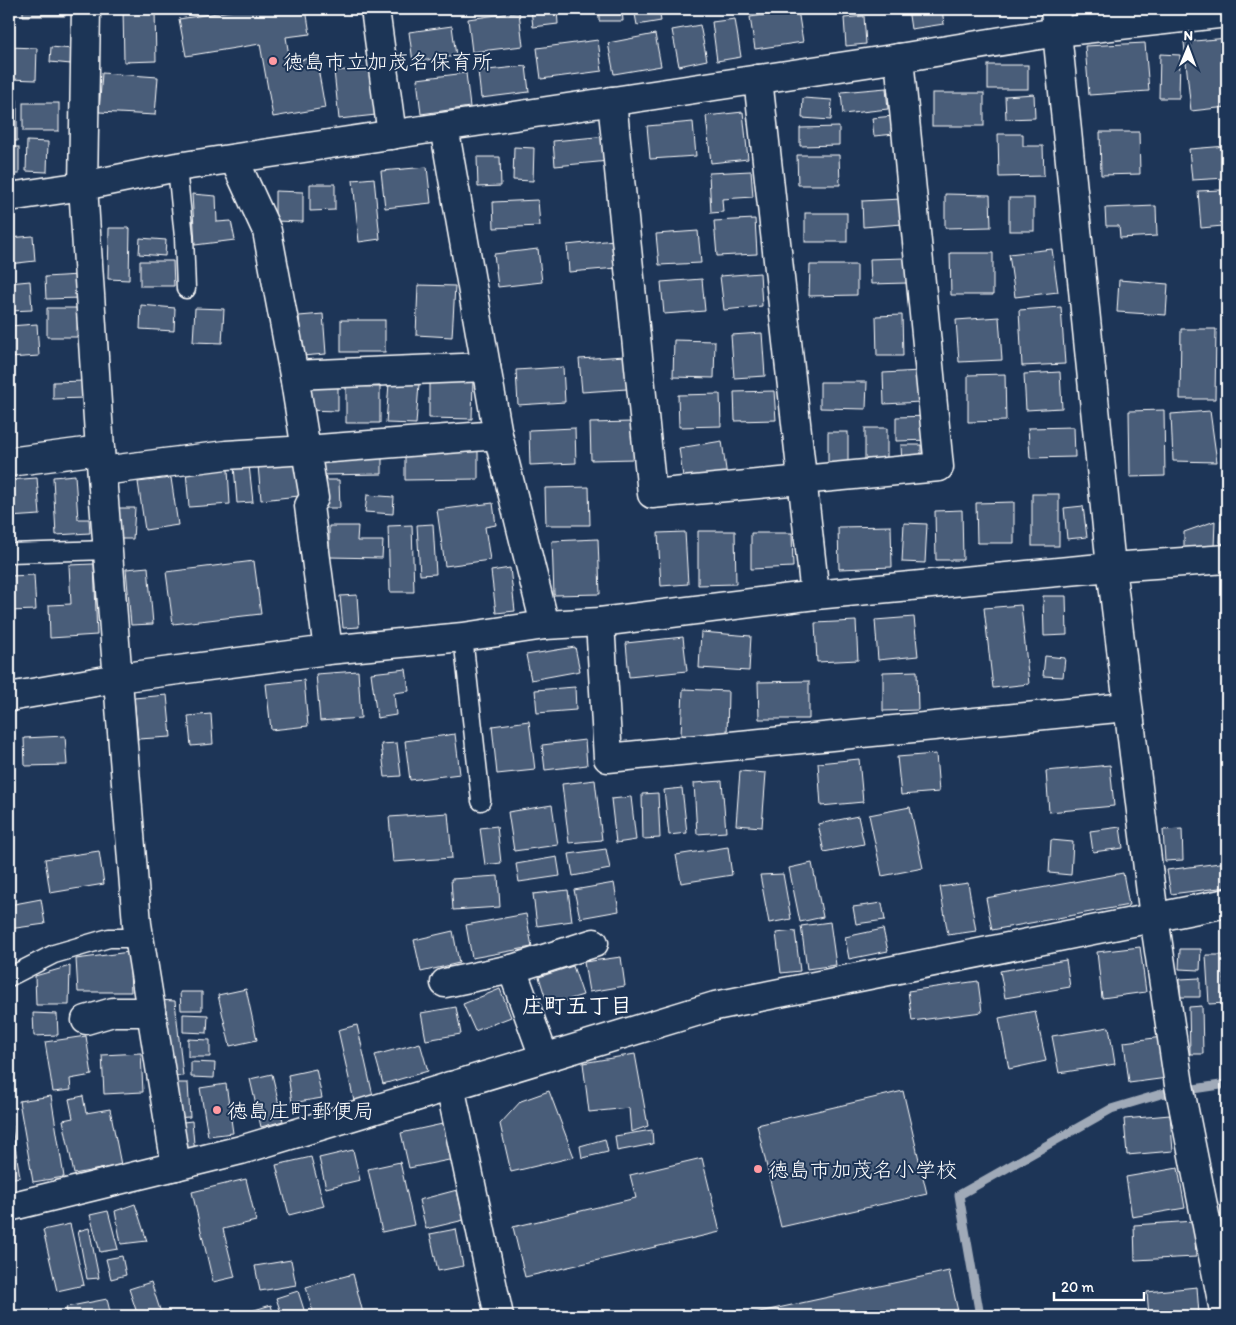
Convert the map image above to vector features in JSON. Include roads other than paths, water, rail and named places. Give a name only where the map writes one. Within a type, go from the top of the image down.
[{"type":"street","points":[[86,9],[83,186],[101,460],[139,938],[176,1166]]},
{"type":"street","points":[[375,9],[392,135]]},
{"type":"street","points":[[9,197],[83,186],[177,167],[234,158],[899,58],[1056,20],[1227,14]]},
{"type":"street","points":[[1056,20],[1111,567],[1154,917],[1180,1093],[1225,1316]]},
{"type":"street","points":[[612,101],[652,494],[939,467],[899,58]]},
{"type":"street","points":[[758,79],[816,595]]},
{"type":"street","points":[[444,126],[498,435],[545,625]]},
{"type":"street","points":[[234,158],[267,231],[294,375],[314,498],[309,506],[328,650]]},
{"type":"street","points":[[294,375],[486,367]]},
{"type":"street","points":[[9,462],[226,456],[498,435]]},
{"type":"street","points":[[9,698],[118,678],[328,650],[463,637],[545,625],[600,622],[816,595],[1111,567],[1227,559]]},
{"type":"street","points":[[600,622],[608,758],[1127,707]]},
{"type":"street","points":[[9,1207],[241,1150],[715,1006],[1227,903]]},
{"type":"street","points":[[445,983],[512,969],[594,943]]},
{"type":"street","points":[[512,969],[544,1057]]},
{"type":"street","points":[[86,1020],[113,1012],[151,1012]]},
{"type":"street","points":[[450,1086],[494,1315]]},
{"type":"lane","points":[[177,167],[184,237],[186,289]]},
{"type":"lane","points":[[9,553],[109,550]]},
{"type":"lane","points":[[463,637],[481,801]]},
{"type":"lane","points":[[9,977],[54,954],[109,938],[139,938]]},
{"type":"waterway","points":[[980,1316],[959,1195],[1111,1109],[1161,1094],[1227,1084]]},
{"type":"place","name":"徳島市立加茂名保育所","points":[[273,61]]},
{"type":"place","name":"徳島庄町郵便局","points":[[217,1110]]},
{"type":"place","name":"徳島市加茂名小学校","points":[[758,1169]]},
{"type":"district","name":"庄町五丁目","points":[[577,1005]]}]
